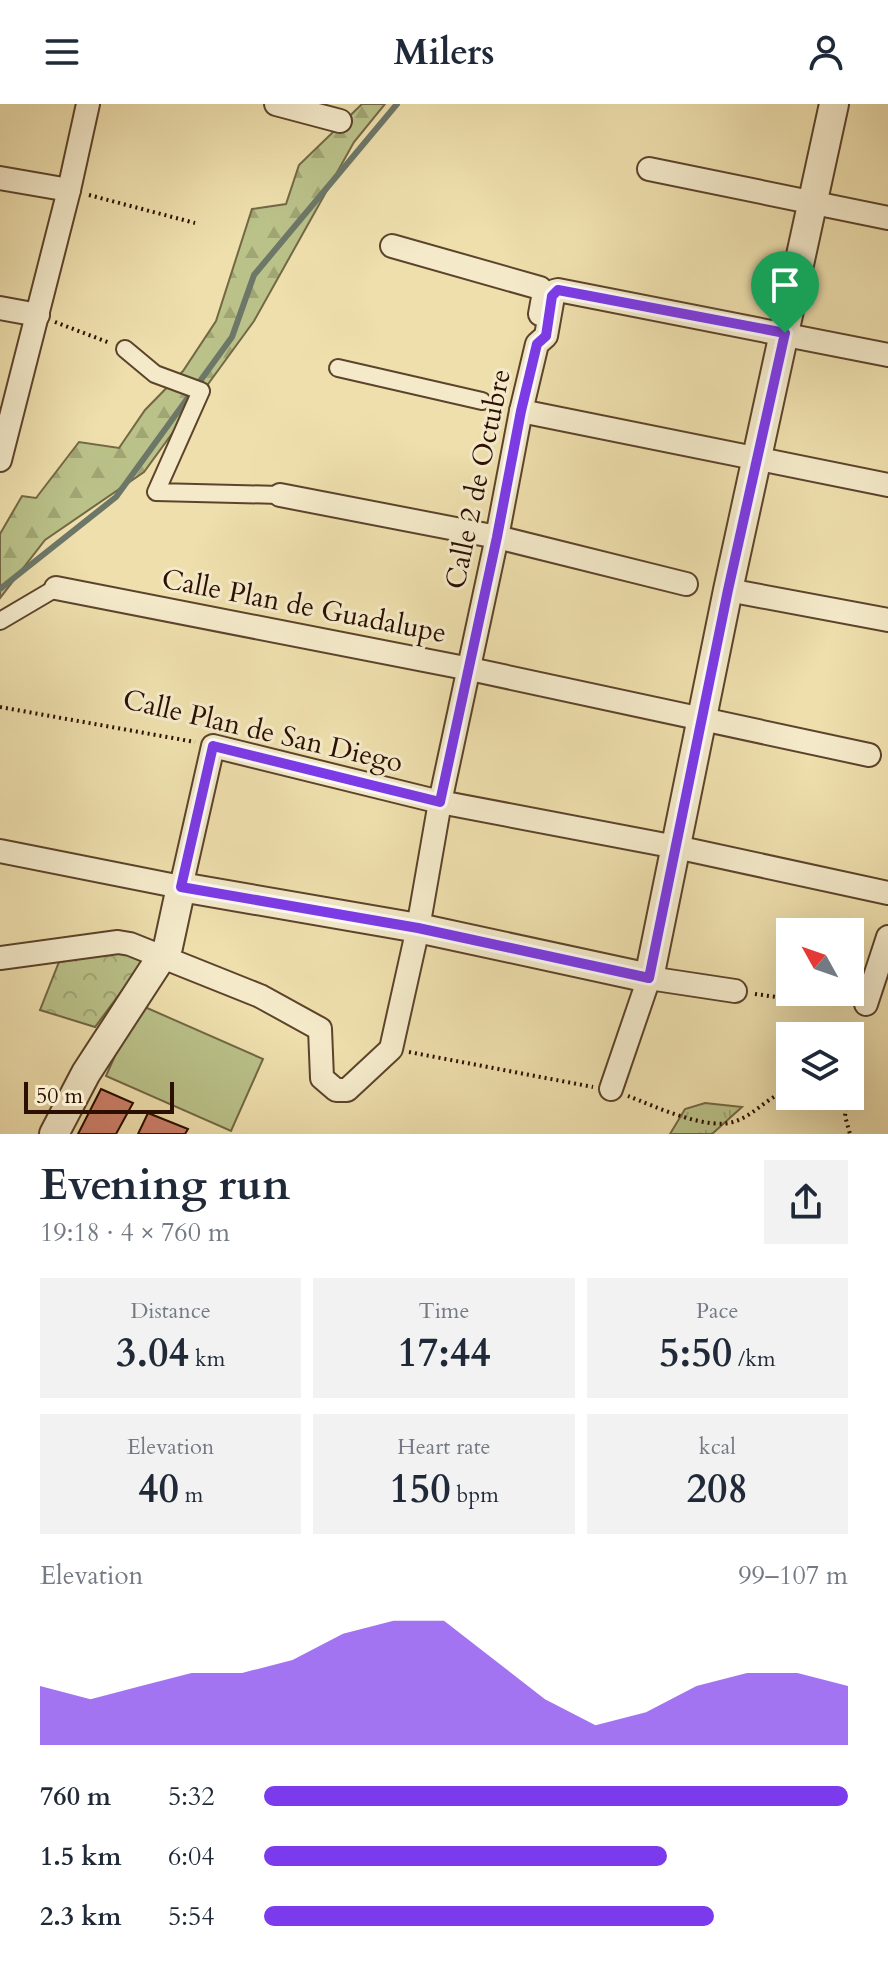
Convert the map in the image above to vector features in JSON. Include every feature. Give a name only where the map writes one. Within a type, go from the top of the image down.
[{"type":"street","points":[[1,448],[38,315],[88,104]]},
{"type":"street","points":[[276,104],[340,121]]},
{"type":"street","points":[[611,1089],[649,978],[728,590],[834,104]]},
{"type":"street","points":[[649,169],[888,218]]},
{"type":"street","points":[[0,178],[69,190]]},
{"type":"street","points":[[392,246],[547,290],[888,355]]},
{"type":"street","name":"Calle 2 de Octubre","points":[[391,1049],[521,411],[537,344],[546,336],[547,290]]},
{"type":"street","points":[[0,308],[38,315]]},
{"type":"street","points":[[125,349],[155,374],[201,391],[156,492],[280,495],[497,537],[686,584]]},
{"type":"street","points":[[338,368],[482,401]]},
{"type":"street","points":[[521,411],[888,485]]},
{"type":"street","points":[[718,641],[709,628],[716,589],[726,551],[741,534]]},
{"type":"street","points":[[0,621],[56,588]]},
{"type":"street","name":"Calle Plan de Guadalupe","points":[[56,588],[470,669],[869,755]]},
{"type":"street","points":[[728,590],[888,620]]},
{"type":"street","points":[[54,1134],[86,1073],[168,947],[213,746]]},
{"type":"street","name":"Calle Plan de San Diego","points":[[213,746],[440,802],[676,847],[888,893]]},
{"type":"street","points":[[0,851],[181,887],[418,928],[649,978],[735,991]]},
{"type":"street","points":[[866,1004],[888,937]]},
{"type":"street","points":[[0,958],[118,942],[160,956],[260,996],[320,1029],[322,1078],[336,1090],[347,1090],[391,1049]]},
{"type":"path","points":[[69,190],[195,223]]},
{"type":"path","points":[[38,315],[125,349]]},
{"type":"path","name":"Calle Plan de San Diego","points":[[0,707],[213,746]]},
{"type":"path","points":[[735,991],[820,1003],[843,999],[866,1004],[860,1022]]},
{"type":"path","points":[[391,1049],[529,1077],[611,1089],[673,1113],[709,1122],[735,1122],[776,1096]]},
{"type":"path","points":[[846,1110],[850,1134]]},
{"type":"green space","points":[[362,104],[385,104],[354,142],[254,321],[144,472],[45,540],[0,598],[0,534],[22,496],[36,498],[79,442],[119,448],[145,410],[183,371],[216,321],[252,209],[286,204],[299,165]]},
{"type":"green space","points":[[122,952],[147,957],[95,1027],[40,1010],[59,962]]},
{"type":"green space","points":[[138,1004],[263,1059],[231,1131],[106,1076]]},
{"type":"green space","points":[[705,1103],[742,1107],[712,1134],[670,1134],[685,1109]]},
{"type":"building","points":[[101,1089],[133,1103],[116,1134],[78,1134]]},
{"type":"building","points":[[148,1113],[188,1129],[185,1134],[138,1134]]},
{"type":"waterway","points":[[0,589],[116,497],[232,337],[254,275],[397,104]]},
{"type":"route","points":[[554,291],[785,333],[728,590],[649,978],[418,928],[181,887],[213,746],[440,802],[521,411],[537,344],[546,336],[554,291]]}]
